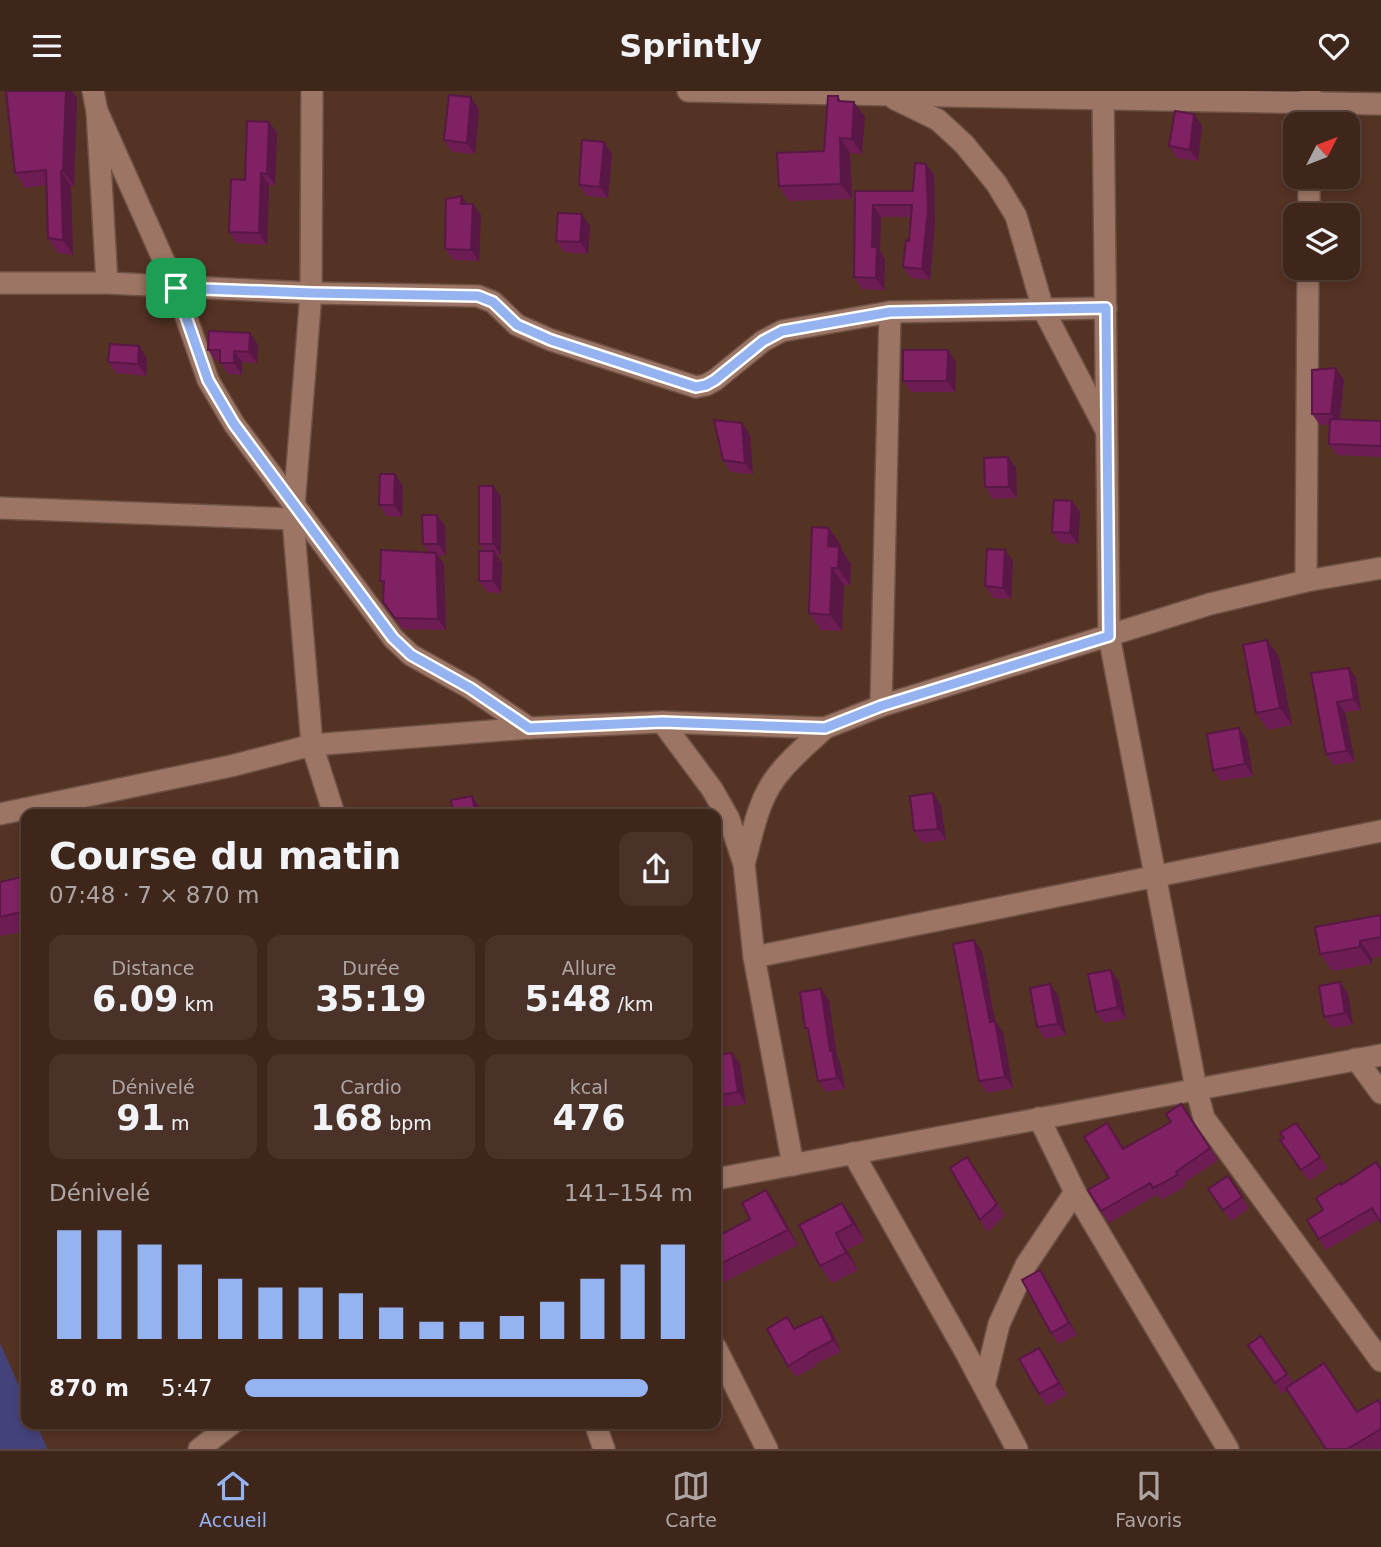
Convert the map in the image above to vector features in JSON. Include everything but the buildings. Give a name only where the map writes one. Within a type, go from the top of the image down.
[{"type":"street","points":[[312,91],[312,293],[293,511],[312,745],[332,809]]},
{"type":"street","points":[[688,91],[1310,97],[1381,104]]},
{"type":"street","points":[[887,93],[938,120],[964,144],[996,183],[1016,216],[1043,309],[1107,431]]},
{"type":"street","points":[[1103,95],[1109,636],[1196,1088],[1204,1118],[1381,1361]]},
{"type":"street","points":[[95,101],[107,283]]},
{"type":"street","points":[[95,101],[176,288],[208,380],[234,424],[293,511],[393,638],[411,655],[470,688],[529,728]]},
{"type":"street","points":[[1306,581],[1308,280]]},
{"type":"street","points":[[0,283],[107,283],[312,293],[478,296],[493,302],[517,325],[551,340],[696,387],[715,380],[763,341],[782,331],[890,312],[1106,308]]},
{"type":"street","points":[[881,706],[890,312]]},
{"type":"street","points":[[0,508],[293,511]]},
{"type":"street","points":[[744,864],[760,807],[772,782],[790,760],[825,728],[881,706],[1210,604],[1306,581],[1381,568]]},
{"type":"street","points":[[24,809],[231,766],[312,745],[529,728],[662,722],[825,728]]},
{"type":"street","points":[[662,722],[712,789],[729,819],[744,864],[754,957],[793,1165]]},
{"type":"street","points":[[0,814],[21,810]]},
{"type":"street","points":[[754,957],[1381,831]]},
{"type":"street","points":[[721,1178],[1381,1055]]},
{"type":"street","points":[[1356,1059],[1381,1093]]},
{"type":"street","points":[[1038,1118],[1075,1192],[1228,1449]]},
{"type":"street","points":[[853,1153],[1017,1449]]},
{"type":"street","points":[[984,1386],[999,1324],[1026,1265],[1075,1192]]},
{"type":"street","points":[[965,1351],[999,1324]]},
{"type":"street","points":[[721,1358],[767,1449]]},
{"type":"street","points":[[200,1449],[225,1429]]},
{"type":"street","points":[[597,1429],[604,1449]]},
{"type":"shaded area","points":[[0,1343],[21,1391],[21,1429],[39,1429],[47,1449],[0,1449]]},
{"type":"route","points":[[176,288],[478,296],[493,302],[517,325],[551,340],[696,387],[715,380],[763,341],[782,331],[890,312],[1106,308],[1109,636],[881,706],[825,728],[662,722],[529,728],[470,688],[411,655],[393,638],[234,424],[208,380],[176,288]]}]
